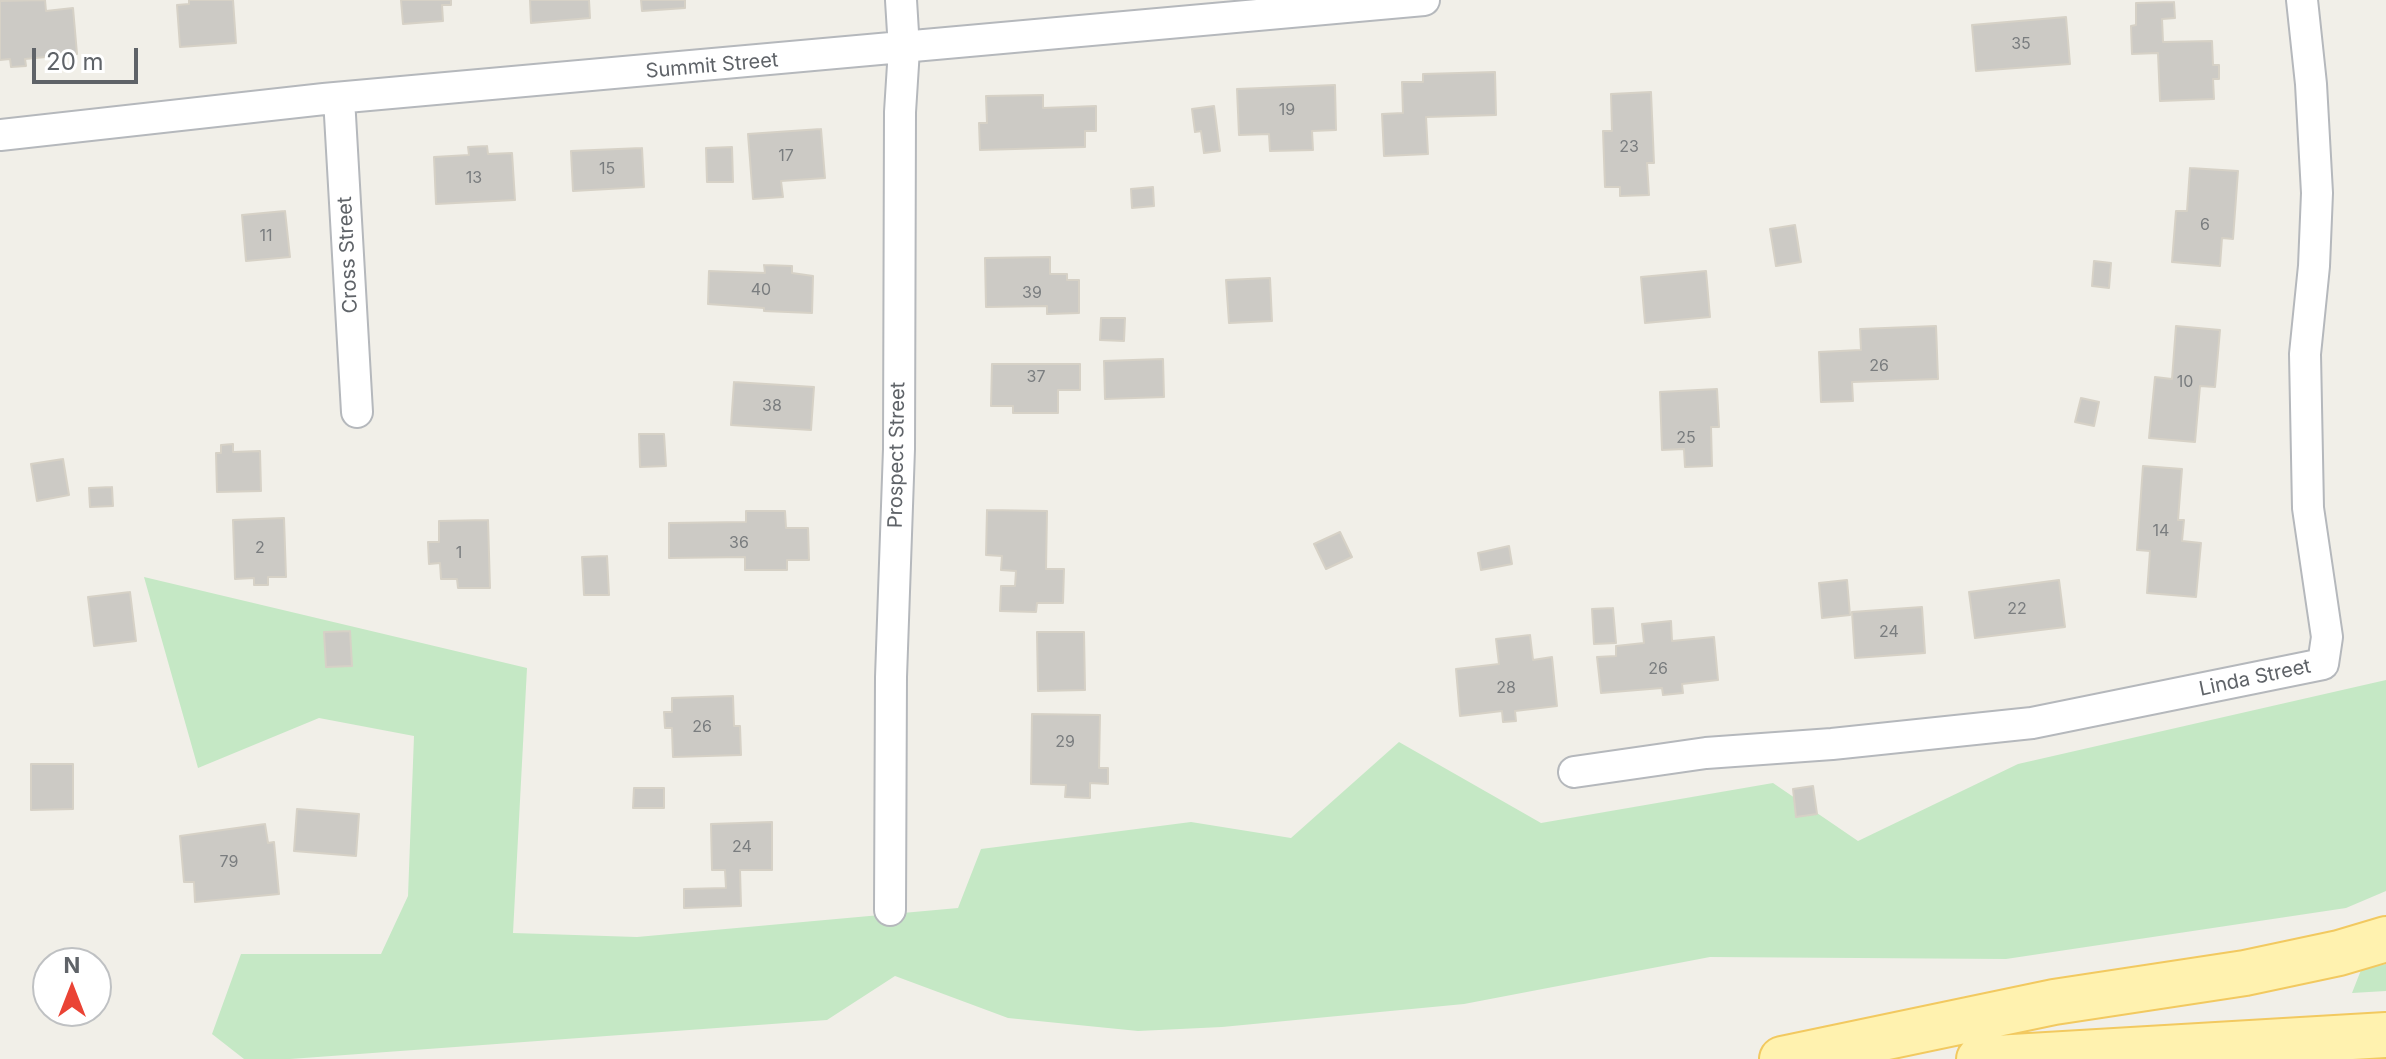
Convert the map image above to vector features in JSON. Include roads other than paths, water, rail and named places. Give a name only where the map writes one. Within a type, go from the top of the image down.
[{"type":"main road","points":[[1782,1059],[2054,1002],[2245,973],[2339,953],[2386,939]]},
{"type":"main road","points":[[1979,1059],[2386,1035]]},
{"type":"street","name":"Prospect Street","points":[[890,910],[891,677],[899,449],[900,112],[904,49],[901,0]]},
{"type":"street","name":"Summit Street","points":[[0,135],[339,98],[1424,0]]},
{"type":"street","name":"Linda Street","points":[[1574,772],[1706,753],[1832,744],[2032,723],[2323,664],[2327,637],[2308,508],[2305,354],[2314,266],[2317,193],[2311,84],[2302,0]]},
{"type":"street","name":"Cross Street","points":[[339,98],[357,412]]}]
